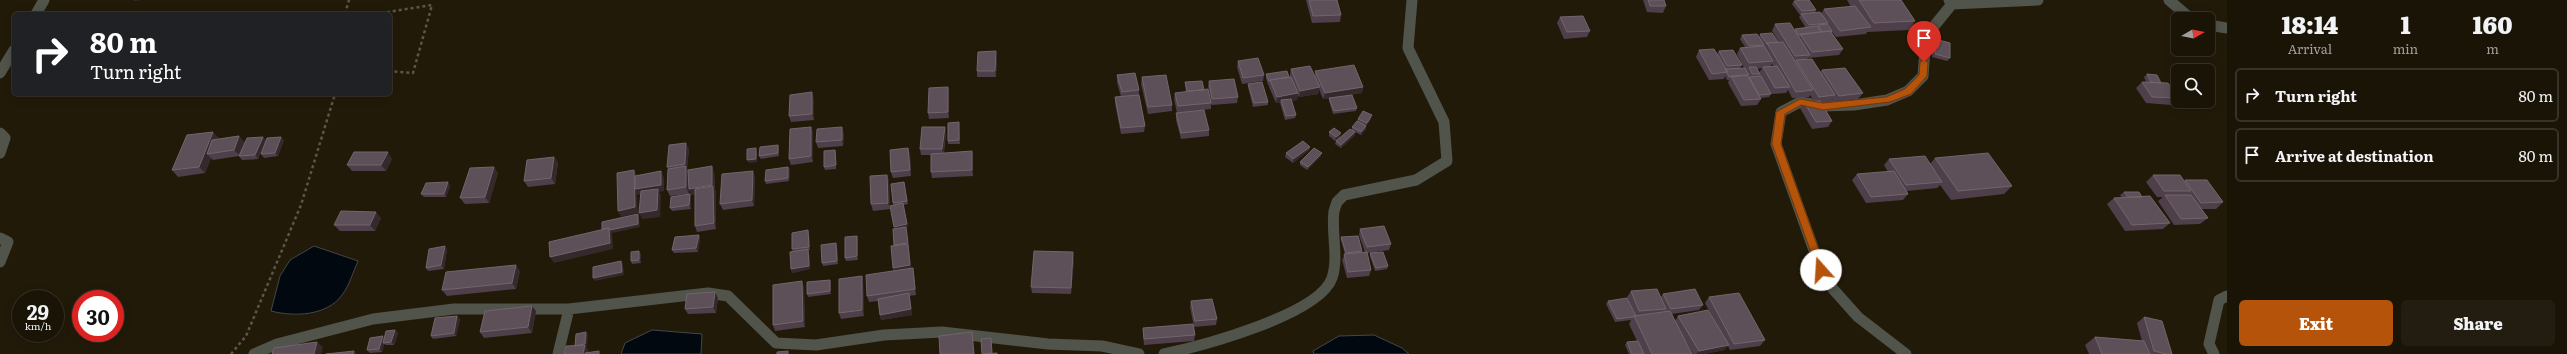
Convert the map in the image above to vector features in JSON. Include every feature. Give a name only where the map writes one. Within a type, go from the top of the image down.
[{"type":"street","points":[[37,12],[44,0]]},
{"type":"street","points":[[1164,354],[1190,349],[1278,319],[1318,297],[1332,279],[1334,207],[1345,195],[1416,180],[1447,161],[1444,122],[1408,48],[1412,0]]},
{"type":"street","points":[[1906,354],[1858,317],[1833,289],[1825,276],[1776,144],[1781,112],[1800,102],[1823,106],[1854,105],[1886,100],[1908,91],[1923,76],[1926,36],[1951,2],[2038,0]]},
{"type":"street","points":[[2169,0],[2183,12]]},
{"type":"street","points":[[2215,27],[2227,28]]},
{"type":"street","points":[[0,73],[12,53]]},
{"type":"street","points":[[0,133],[5,138],[0,152]]},
{"type":"street","points":[[0,238],[8,242],[0,262]]},
{"type":"street","points":[[254,354],[276,344],[373,319],[454,310],[569,309],[662,300],[708,293],[728,296],[776,343],[816,345],[884,336],[942,332],[1139,354]]},
{"type":"street","points":[[2214,354],[2209,344],[2219,300],[2227,296]]},
{"type":"street","points":[[558,354],[569,309]]},
{"type":"path","points":[[346,12],[349,0]]},
{"type":"path","points":[[388,12],[432,5],[413,73],[392,71]]},
{"type":"path","points":[[232,354],[246,336],[302,205],[334,96]]},
{"type":"shaded area","points":[[314,246],[358,261],[349,283],[342,295],[336,302],[319,311],[290,314],[271,311],[280,276],[290,260]]},
{"type":"shaded area","points":[[652,330],[702,334],[701,354],[621,354],[625,343]]},
{"type":"shaded area","points":[[1374,335],[1402,348],[1409,354],[1314,354],[1313,351],[1339,336]]},
{"type":"building","points":[[1309,0],[1337,0],[1341,15],[1313,16]]},
{"type":"building","points":[[1648,0],[1664,0],[1666,6],[1650,6]]},
{"type":"building","points":[[1809,0],[1816,10],[1802,11],[1794,1]]},
{"type":"building","points":[[1859,0],[1901,0],[1915,21],[1874,23]]},
{"type":"building","points":[[1855,6],[1871,27],[1840,31],[1824,9]]},
{"type":"building","points":[[1820,12],[1828,23],[1809,25],[1801,14]]},
{"type":"building","points":[[1583,16],[1590,31],[1567,32],[1560,17]]},
{"type":"building","points":[[1790,23],[1810,55],[1795,56],[1775,24]]},
{"type":"building","points":[[1827,24],[1832,31],[1822,32],[1818,25]]},
{"type":"building","points":[[1817,26],[1821,32],[1799,35],[1795,29]]},
{"type":"building","points":[[1830,31],[1843,49],[1812,52],[1800,34]]},
{"type":"building","points":[[1772,33],[1778,42],[1767,44],[1760,34]]},
{"type":"building","points":[[1757,34],[1764,45],[1749,46],[1742,35]]},
{"type":"building","points":[[1935,39],[1950,43],[1950,58],[1935,54]]},
{"type":"building","points":[[1783,42],[1813,90],[1796,92],[1767,43]]},
{"type":"building","points":[[1764,46],[1773,61],[1749,63],[1740,48]]},
{"type":"building","points":[[1714,49],[1728,72],[1712,74],[1699,50]]},
{"type":"building","points":[[1733,50],[1742,65],[1727,66],[1719,51]]},
{"type":"building","points":[[996,51],[995,71],[977,71],[978,52]]},
{"type":"building","points":[[1258,58],[1264,75],[1243,78],[1238,61]]},
{"type":"building","points":[[1812,59],[1835,95],[1819,97],[1796,60]]},
{"type":"building","points":[[1354,65],[1363,87],[1325,93],[1315,71]]},
{"type":"building","points":[[1310,66],[1320,87],[1300,91],[1291,69]]},
{"type":"building","points":[[1777,66],[1790,87],[1775,88],[1763,67]]},
{"type":"building","points":[[1749,67],[1756,67],[1760,74],[1752,74]]},
{"type":"building","points":[[1745,68],[1749,75],[1729,77],[1725,69]]},
{"type":"building","points":[[1845,68],[1863,93],[1839,96],[1822,70]]},
{"type":"building","points":[[1287,71],[1289,77],[1270,81],[1266,74]]},
{"type":"building","points":[[1135,73],[1139,90],[1122,92],[1117,75]]},
{"type":"building","points":[[2147,74],[2157,75],[2161,83],[2151,82]]},
{"type":"building","points":[[1166,75],[1172,105],[1148,107],[1142,77]]},
{"type":"building","points":[[1747,75],[1761,99],[1744,100],[1731,76]]},
{"type":"building","points":[[1761,76],[1771,94],[1759,95],[1749,77]]},
{"type":"building","points":[[1291,77],[1298,93],[1277,97],[1270,80]]},
{"type":"building","points":[[1234,79],[1238,97],[1212,99],[1209,81]]},
{"type":"building","points":[[1202,81],[1204,90],[1187,91],[1185,82]]},
{"type":"building","points":[[1262,82],[1268,102],[1254,103],[1248,84]]},
{"type":"building","points":[[2142,82],[2168,83],[2171,88],[2171,98],[2152,97]]},
{"type":"building","points":[[948,87],[948,112],[928,113],[929,88]]},
{"type":"building","points":[[1208,89],[1211,103],[1178,106],[1175,93]]},
{"type":"building","points":[[812,92],[812,114],[789,116],[790,95]]},
{"type":"building","points":[[1139,95],[1145,126],[1121,128],[1115,97]]},
{"type":"building","points":[[1352,95],[1357,108],[1334,111],[1329,98]]},
{"type":"building","points":[[1291,99],[1296,115],[1286,116],[1281,100]]},
{"type":"building","points":[[1820,101],[1832,121],[1816,122],[1804,102]]},
{"type":"building","points":[[1204,110],[1209,130],[1181,133],[1176,113]]},
{"type":"building","points":[[1363,111],[1372,115],[1367,123],[1358,119]]},
{"type":"building","points":[[1357,121],[1366,126],[1361,132],[1352,127]]},
{"type":"building","points":[[959,122],[959,140],[948,141],[948,123]]},
{"type":"building","points":[[811,127],[811,156],[789,159],[790,129]]},
{"type":"building","points":[[842,127],[842,140],[816,142],[817,129]]},
{"type":"building","points":[[922,127],[945,127],[942,149],[920,149]]},
{"type":"building","points":[[1334,128],[1341,133],[1336,137],[1329,132]]},
{"type":"building","points":[[1350,129],[1355,132],[1341,145],[1336,141]]},
{"type":"building","points":[[213,132],[199,167],[172,170],[187,135]]},
{"type":"building","points":[[239,136],[234,150],[207,154],[212,140]]},
{"type":"building","points":[[263,137],[255,155],[239,156],[247,138]]},
{"type":"building","points":[[281,137],[275,153],[261,154],[267,138]]},
{"type":"building","points":[[1303,141],[1310,147],[1293,159],[1286,153]]},
{"type":"building","points":[[686,143],[685,164],[667,167],[669,145]]},
{"type":"building","points":[[778,145],[778,153],[759,156],[760,147]]},
{"type":"building","points":[[756,148],[756,159],[747,160],[747,149]]},
{"type":"building","points":[[908,148],[910,170],[891,172],[890,150]]},
{"type":"building","points":[[1314,148],[1322,153],[1308,167],[1300,162]]},
{"type":"building","points":[[835,150],[836,165],[824,167],[824,151]]},
{"type":"building","points":[[972,151],[972,170],[931,172],[931,154]]},
{"type":"building","points":[[354,152],[388,152],[381,165],[347,165]]},
{"type":"building","points":[[1988,153],[2012,186],[1958,191],[1935,158]]},
{"type":"building","points":[[1925,156],[1942,182],[1906,185],[1889,159]]},
{"type":"building","points":[[554,157],[551,178],[524,181],[527,160]]},
{"type":"building","points":[[686,166],[686,187],[667,190],[668,169]]},
{"type":"building","points":[[712,166],[712,185],[689,189],[688,170]]},
{"type":"building","points":[[494,167],[485,197],[460,198],[470,168]]},
{"type":"building","points":[[788,167],[788,178],[765,181],[766,170]]},
{"type":"building","points":[[634,170],[635,207],[618,211],[617,173]]},
{"type":"building","points":[[661,171],[661,185],[635,189],[635,176]]},
{"type":"building","points":[[753,171],[752,200],[720,204],[722,174]]},
{"type":"building","points":[[1894,171],[1908,194],[1871,197],[1857,174]]},
{"type":"building","points":[[887,175],[888,203],[871,204],[870,176]]},
{"type":"building","points":[[2153,175],[2180,175],[2191,191],[2164,191]]},
{"type":"building","points":[[2185,180],[2207,180],[2223,202],[2201,203]]},
{"type":"building","points":[[448,182],[444,194],[421,194],[426,183]]},
{"type":"building","points":[[904,182],[907,201],[893,203],[891,184]]},
{"type":"building","points":[[713,186],[714,223],[695,226],[695,189]]},
{"type":"building","points":[[658,189],[657,210],[639,213],[641,191]]},
{"type":"building","points":[[2124,192],[2139,192],[2142,197],[2128,197]]},
{"type":"building","points":[[690,194],[689,205],[670,208],[671,197]]},
{"type":"building","points":[[2165,195],[2191,195],[2208,218],[2181,219]]},
{"type":"building","points":[[2150,196],[2170,223],[2132,225],[2114,198]]},
{"type":"building","points":[[903,203],[907,224],[894,227],[890,206]]},
{"type":"building","points":[[341,211],[376,212],[370,225],[334,225]]},
{"type":"building","points":[[638,214],[638,224],[610,230],[609,228],[602,229],[602,222]]},
{"type":"building","points":[[1384,226],[1391,244],[1367,247],[1360,229]]},
{"type":"building","points":[[906,227],[908,243],[894,245],[893,229]]},
{"type":"building","points":[[609,228],[610,243],[550,257],[549,242]]},
{"type":"building","points":[[808,230],[809,247],[792,249],[792,233]]},
{"type":"building","points":[[699,235],[696,248],[672,250],[675,237]]},
{"type":"building","points":[[857,236],[857,256],[845,258],[845,237]]},
{"type":"building","points":[[1358,236],[1362,251],[1346,253],[1341,237]]},
{"type":"building","points":[[836,243],[837,261],[822,263],[821,245]]},
{"type":"building","points":[[908,244],[910,265],[893,268],[891,246]]},
{"type":"building","points":[[445,246],[441,265],[426,268],[429,249]]},
{"type":"building","points":[[808,249],[809,266],[791,269],[790,252]]},
{"type":"building","points":[[639,251],[639,260],[631,261],[631,252]]},
{"type":"building","points":[[1034,251],[1073,252],[1071,288],[1031,287]]},
{"type":"building","points":[[1367,252],[1371,270],[1348,272],[1344,254]]},
{"type":"building","points":[[1383,252],[1388,266],[1376,268],[1370,253]]},
{"type":"building","points":[[621,261],[622,272],[593,278],[593,267]]},
{"type":"building","points":[[516,265],[512,283],[442,290],[446,272]]},
{"type":"building","points":[[913,268],[915,289],[867,296],[866,275]]},
{"type":"building","points":[[862,276],[862,310],[839,313],[839,279]]},
{"type":"building","points":[[830,280],[830,291],[807,294],[807,282]]},
{"type":"building","points":[[802,281],[803,321],[773,325],[773,285]]},
{"type":"building","points":[[1657,289],[1666,309],[1639,311],[1631,291]]},
{"type":"building","points":[[1695,289],[1703,305],[1671,309],[1663,294]]},
{"type":"building","points":[[715,292],[713,307],[685,309],[687,294]]},
{"type":"building","points":[[909,293],[911,309],[880,315],[878,299]]},
{"type":"building","points":[[1739,293],[1765,340],[1734,344],[1709,297]]},
{"type":"building","points":[[1627,298],[1636,316],[1617,319],[1608,301]]},
{"type":"building","points":[[1212,299],[1217,319],[1195,321],[1191,301]]},
{"type":"building","points":[[532,306],[528,327],[480,332],[485,311]]},
{"type":"building","points":[[1708,310],[1729,345],[1699,351],[1678,316]]},
{"type":"building","points":[[1670,311],[1692,354],[1652,354],[1634,316]]},
{"type":"building","points":[[457,316],[454,333],[431,336],[435,318]]},
{"type":"building","points":[[2144,317],[2162,321],[2172,354],[2154,351]]},
{"type":"building","points":[[1193,324],[1195,335],[1144,339],[1143,328]]},
{"type":"building","points":[[395,330],[391,342],[383,343],[386,331]]},
{"type":"building","points":[[586,332],[585,344],[575,346],[576,334]]},
{"type":"building","points":[[972,332],[974,354],[940,354],[939,336]]},
{"type":"building","points":[[383,336],[379,349],[367,350],[370,338]]},
{"type":"building","points":[[2095,337],[2144,341],[2150,354],[2102,354]]},
{"type":"building","points":[[991,338],[992,353],[982,354],[981,339]]},
{"type":"building","points":[[1638,341],[1644,354],[1632,354],[1627,342]]},
{"type":"building","points":[[317,342],[314,354],[272,354],[274,348]]},
{"type":"building","points":[[585,345],[583,354],[564,354],[566,346]]},
{"type":"building","points":[[354,351],[353,354],[326,354]]},
{"type":"building","points":[[599,351],[599,354],[585,354],[585,353]]},
{"type":"building","points":[[788,351],[788,354],[777,354],[777,352]]},
{"type":"route","points":[[1821,270],[1776,144],[1781,112],[1800,102],[1823,106],[1854,105],[1886,100],[1908,91],[1923,76],[1924,62]]}]
